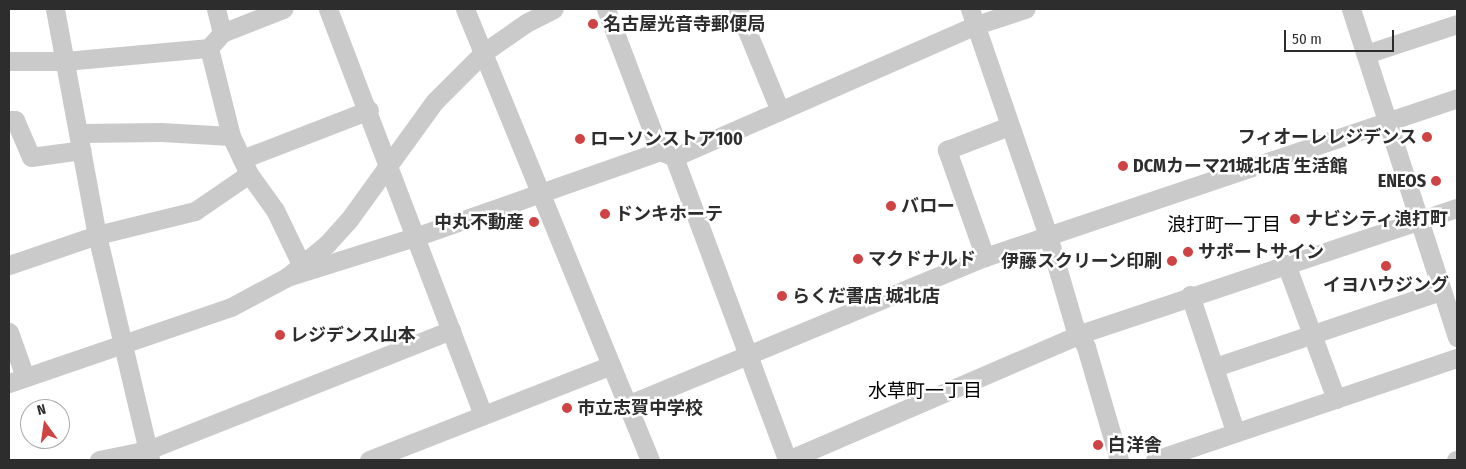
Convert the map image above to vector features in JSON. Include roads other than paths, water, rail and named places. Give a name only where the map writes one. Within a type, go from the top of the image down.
[{"type":"street","points":[[55,9],[97,235],[149,455]]},
{"type":"street","points":[[216,9],[222,33]]},
{"type":"street","points":[[9,61],[65,61],[209,48],[222,33],[283,9]]},
{"type":"street","points":[[328,9],[369,110],[387,167],[483,414]]},
{"type":"street","points":[[465,9],[650,460]]},
{"type":"street","points":[[295,272],[348,221],[436,101],[482,53],[526,23],[554,9]]},
{"type":"street","points":[[606,9],[748,353],[787,460],[1080,334],[1457,208]]},
{"type":"street","points":[[738,9],[780,111]]},
{"type":"street","points":[[9,332],[17,380],[231,307],[295,272],[415,237],[540,193],[667,154],[780,111],[973,17],[1025,9]]},
{"type":"street","points":[[1351,9],[1457,336]]},
{"type":"street","points":[[973,17],[1048,236],[1074,326],[1080,334],[1119,460]]},
{"type":"street","points":[[1366,54],[1457,24]]},
{"type":"street","points":[[209,48],[231,136],[246,167],[275,210],[295,272]]},
{"type":"street","points":[[627,405],[748,353],[985,257],[1457,98]]},
{"type":"street","points":[[9,265],[97,235],[195,211],[246,167],[369,110]]},
{"type":"street","points":[[9,120],[15,120],[31,157],[81,141],[161,132],[231,136]]},
{"type":"street","points":[[985,257],[947,150],[1009,126]]},
{"type":"street","points":[[1286,264],[1336,400]]},
{"type":"street","points":[[1215,367],[1441,290]]},
{"type":"street","points":[[1190,296],[1215,367],[1234,431]]},
{"type":"street","points":[[99,460],[149,455],[451,330]]},
{"type":"street","points":[[1155,460],[1234,431],[1336,400],[1457,358]]},
{"type":"street","points":[[369,460],[611,364]]},
{"type":"place","name":"名古屋光音寺郵便局","points":[[593,24]]},
{"type":"place","name":"フィオーレレジデンス","points":[[1427,137]]},
{"type":"place","name":"ローソンストア100","points":[[580,139]]},
{"type":"place","name":"DCMカーマ21城北店 生活館","points":[[1123,166]]},
{"type":"place","name":"ENEOS","points":[[1436,181]]},
{"type":"place","name":"バロー","points":[[891,206]]},
{"type":"place","name":"ドンキホーテ","points":[[605,214]]},
{"type":"place","name":"ナビシティ浪打町","points":[[1295,219]]},
{"type":"place","name":"中丸不動産","points":[[534,222]]},
{"type":"place","name":"サポートサイン","points":[[1188,252]]},
{"type":"place","name":"マクドナルド","points":[[858,259]]},
{"type":"place","name":"伊藤スクリーン印刷","points":[[1172,261]]},
{"type":"place","name":"イヨハウジング","points":[[1386,266]]},
{"type":"place","name":"らくだ書店 城北店","points":[[782,296]]},
{"type":"place","name":"レジデンス山本","points":[[280,335]]},
{"type":"place","name":"市立志賀中学校","points":[[567,408]]},
{"type":"place","name":"白洋舎","points":[[1098,445]]},
{"type":"district","name":"浪打町一丁目","points":[[1224,225]]},
{"type":"district","name":"水草町一丁目","points":[[925,391]]}]
